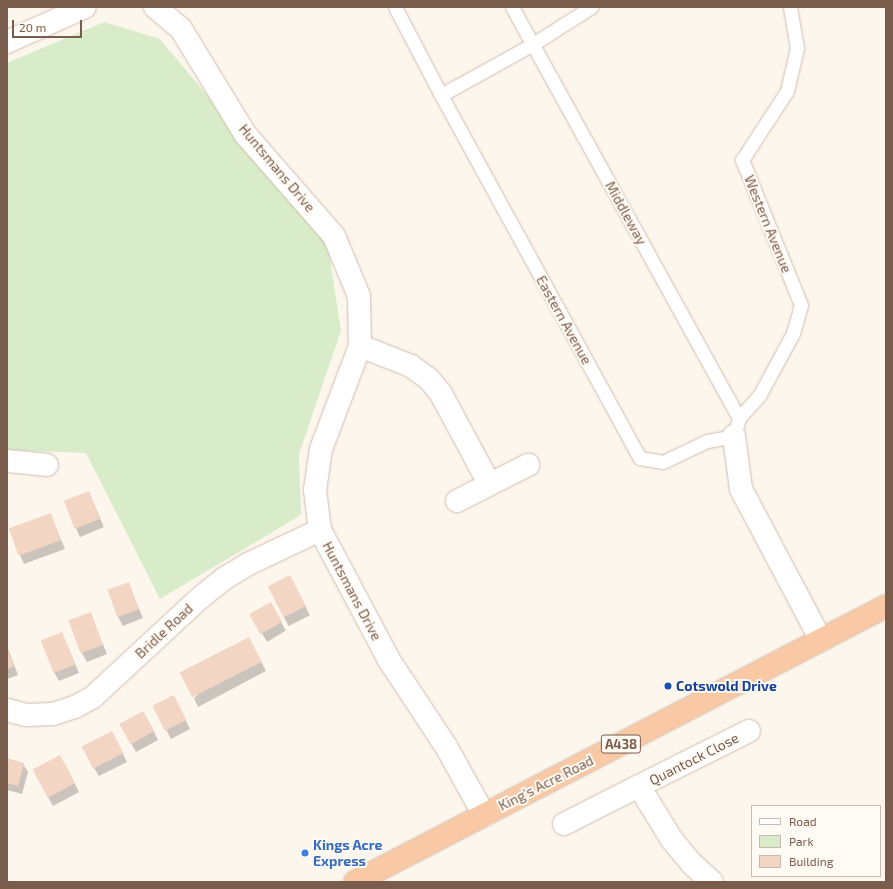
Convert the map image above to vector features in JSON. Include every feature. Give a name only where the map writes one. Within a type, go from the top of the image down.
[{"type":"highway","name":"King's Acre Road","points":[[355,882],[886,606]]},
{"type":"street","points":[[7,42],[85,7]]},
{"type":"street","name":"Huntsmans Drive","points":[[155,7],[181,29],[245,134],[334,236],[359,296],[360,346],[321,448],[315,490],[320,530],[389,660],[447,748],[484,815]]},
{"type":"street","points":[[360,346],[412,366],[429,379],[441,394],[489,483]]},
{"type":"street","points":[[737,427],[741,489],[821,640]]},
{"type":"street","points":[[7,461],[46,465]]},
{"type":"street","points":[[457,501],[489,483],[528,465]]},
{"type":"street","name":"Bridle Road","points":[[7,710],[26,715],[53,714],[75,707],[93,697],[200,598],[225,578],[248,564],[320,530]]},
{"type":"street","name":"Quantock Close","points":[[564,824],[749,731]]},
{"type":"street","name":"Quantock Close","points":[[639,786],[672,840],[691,863],[712,882]]},
{"type":"lane","points":[[395,7],[441,94],[533,44],[591,7]]},
{"type":"lane","name":"Middleway","points":[[512,7],[737,427]]},
{"type":"lane","name":"Western Avenue","points":[[737,427],[759,396],[792,333],[801,305],[742,160],[787,91],[797,48],[790,7]]},
{"type":"lane","name":"Eastern Avenue","points":[[441,94],[640,458],[663,462],[737,427]]},
{"type":"green space","points":[[104,22],[160,39],[327,239],[341,331],[299,454],[301,515],[160,599],[86,453],[7,450],[7,63]]},
{"type":"building","points":[[89,491],[100,519],[75,529],[64,501]]},
{"type":"building","points":[[51,513],[61,540],[19,556],[9,528]]},
{"type":"building","points":[[290,575],[306,606],[284,618],[268,586]]},
{"type":"building","points":[[129,582],[139,609],[117,617],[107,590]]},
{"type":"building","points":[[271,602],[282,622],[260,634],[249,614]]},
{"type":"building","points":[[91,612],[103,645],[80,653],[68,620]]},
{"type":"building","points":[[62,632],[75,664],[54,673],[41,641]]},
{"type":"building","points":[[249,637],[262,662],[192,697],[180,672]]},
{"type":"building","points":[[7,648],[14,666],[7,669]]},
{"type":"building","points":[[174,695],[186,720],[165,731],[152,706]]},
{"type":"building","points":[[143,711],[154,731],[131,744],[119,724]]},
{"type":"building","points":[[112,731],[123,753],[93,769],[82,746]]},
{"type":"building","points":[[60,755],[75,783],[48,798],[33,770]]},
{"type":"building","points":[[7,758],[24,763],[18,786],[7,783]]},
{"type":"place","name":"Cotswold Drive","points":[[668,686]]},
{"type":"place","name":"Kings Acre Express","points":[[305,853]]}]
